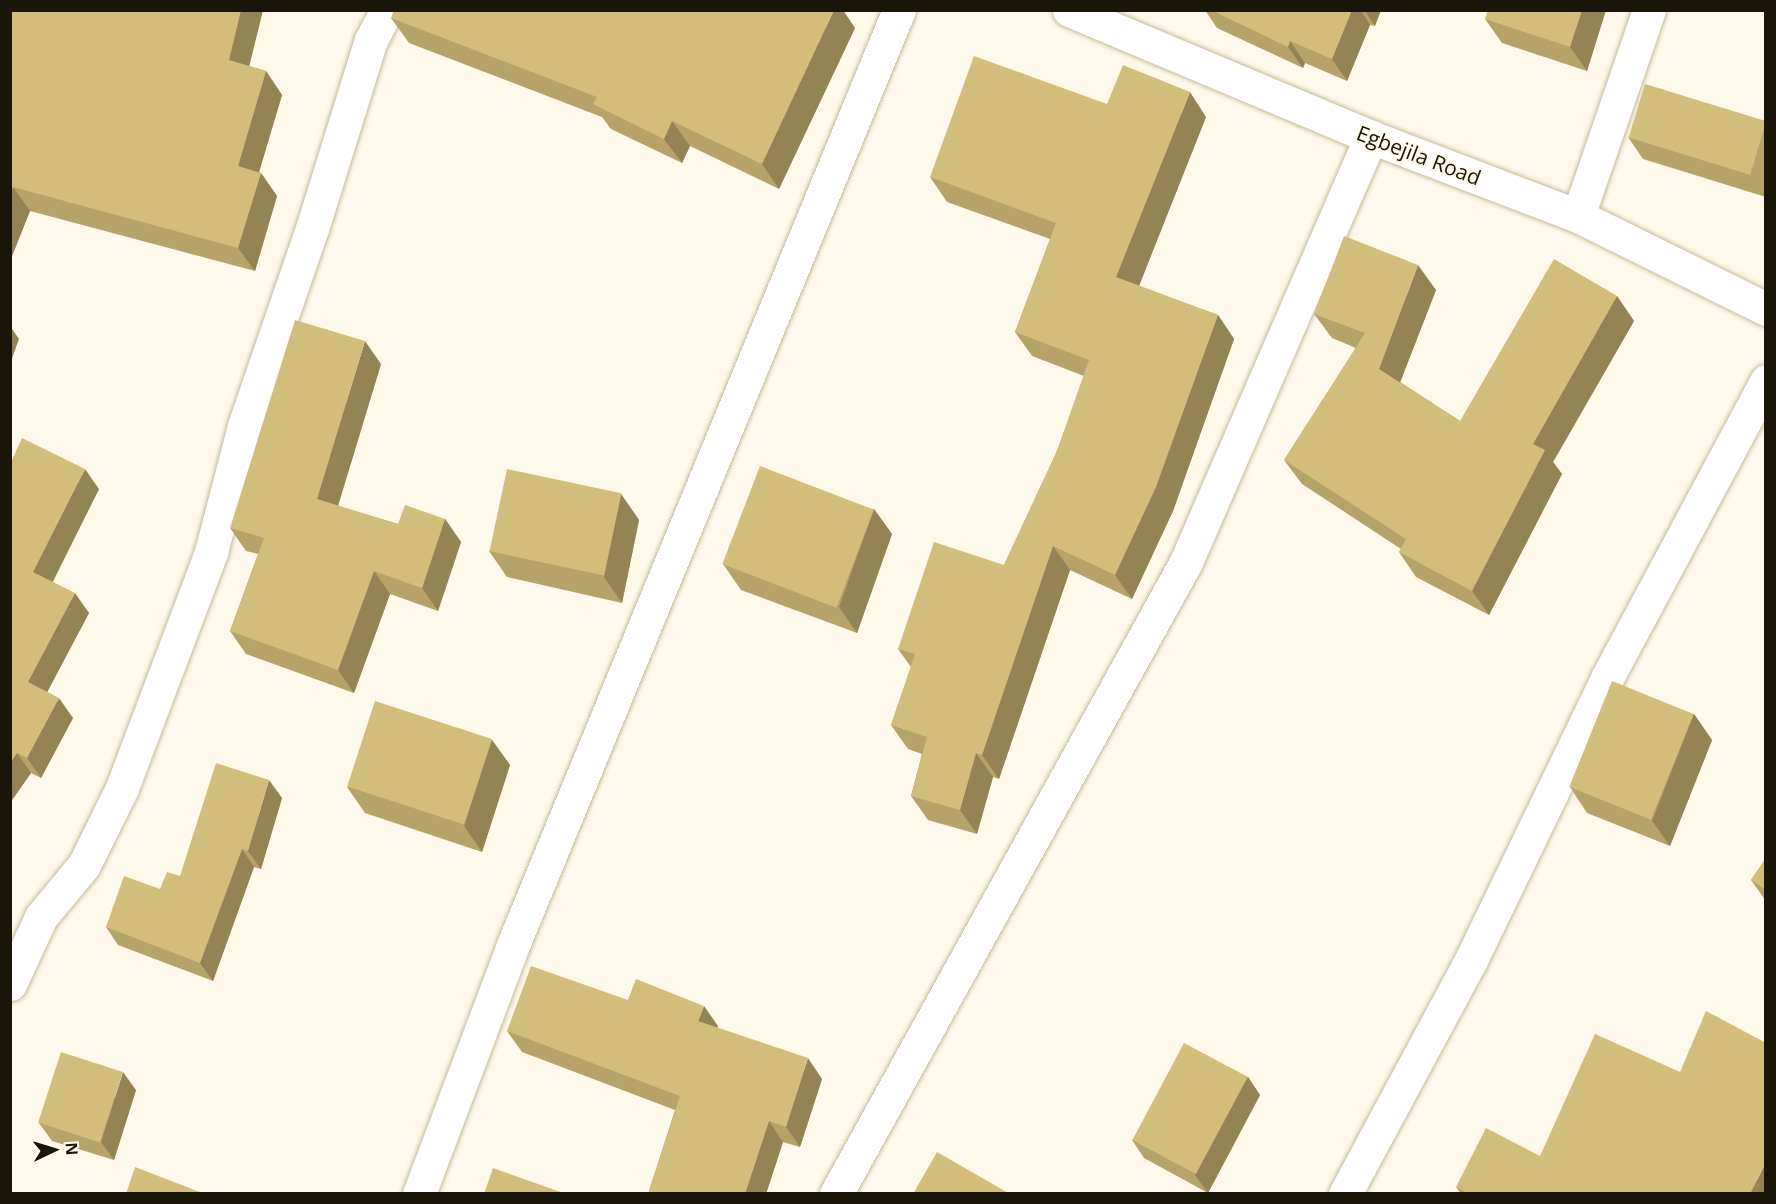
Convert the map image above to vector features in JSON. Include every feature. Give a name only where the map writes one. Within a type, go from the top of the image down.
[{"type":"street","points":[[10,984],[41,917],[84,865],[122,788],[211,552],[244,426],[312,229],[371,40],[387,10]]},
{"type":"street","points":[[419,1194],[522,923],[899,10]]},
{"type":"street","points":[[1578,216],[1649,10]]},
{"type":"street","name":"Egbejila Road","points":[[1082,13],[1371,137],[1578,216],[1766,309]]},
{"type":"street","points":[[836,1194],[1186,562],[1371,137]]},
{"type":"street","points":[[1345,1194],[1470,962],[1607,678],[1766,381]]},
{"type":"building","points":[[10,10],[241,10],[229,60],[266,71],[238,166],[261,173],[238,248],[13,187],[10,194]]},
{"type":"building","points":[[394,10],[834,10],[762,164],[672,121],[664,139],[593,104],[597,97],[391,18]]},
{"type":"building","points":[[1211,10],[1352,10],[1332,59],[1290,41],[1288,47]]},
{"type":"building","points":[[1488,10],[1582,10],[1570,47],[1485,19]]},
{"type":"building","points":[[974,56],[1107,104],[1123,65],[1190,92],[1116,277],[1218,315],[1156,487],[1115,575],[1053,546],[982,755],[976,753],[960,810],[911,796],[927,737],[891,725],[915,654],[898,649],[934,542],[1004,565],[1057,451],[1089,360],[1015,332],[1056,223],[930,177]]},
{"type":"building","points":[[1645,84],[1766,121],[1750,175],[1629,138]]},
{"type":"building","points":[[1344,236],[1418,265],[1379,369],[1460,421],[1554,259],[1617,296],[1533,444],[1545,450],[1472,591],[1399,552],[1406,539],[1284,460],[1365,333],[1314,314]]},
{"type":"building","points":[[295,320],[365,341],[317,499],[398,524],[405,505],[445,519],[422,588],[374,571],[338,670],[230,631],[264,538],[230,528]]},
{"type":"building","points":[[22,438],[85,469],[33,572],[75,593],[28,682],[59,698],[27,758],[17,753],[10,763],[10,464]]},
{"type":"building","points":[[760,466],[874,510],[836,608],[722,564]]},
{"type":"building","points":[[507,469],[621,493],[604,575],[490,551]]},
{"type":"building","points":[[1612,681],[1694,714],[1651,820],[1569,787]]},
{"type":"building","points":[[375,701],[492,739],[464,825],[347,787]]},
{"type":"building","points":[[216,763],[269,780],[248,851],[242,849],[200,963],[106,927],[124,876],[160,889],[167,872],[180,876]]},
{"type":"building","points":[[1766,858],[1766,890],[1751,880]]},
{"type":"building","points":[[531,966],[628,1000],[636,979],[704,1006],[698,1021],[808,1058],[786,1127],[769,1121],[745,1194],[648,1194],[680,1096],[507,1031]]},
{"type":"building","points":[[1706,1011],[1766,1043],[1766,1162],[1750,1194],[1469,1194],[1456,1187],[1486,1128],[1540,1156],[1595,1034],[1680,1072]]},
{"type":"building","points":[[1184,1043],[1248,1077],[1196,1174],[1132,1140]]},
{"type":"building","points":[[61,1052],[123,1072],[100,1142],[38,1122]]},
{"type":"building","points":[[937,1152],[1010,1194],[913,1194]]},
{"type":"building","points":[[135,1167],[205,1194],[126,1194]]},
{"type":"building","points":[[493,1168],[566,1194],[484,1194]]}]
